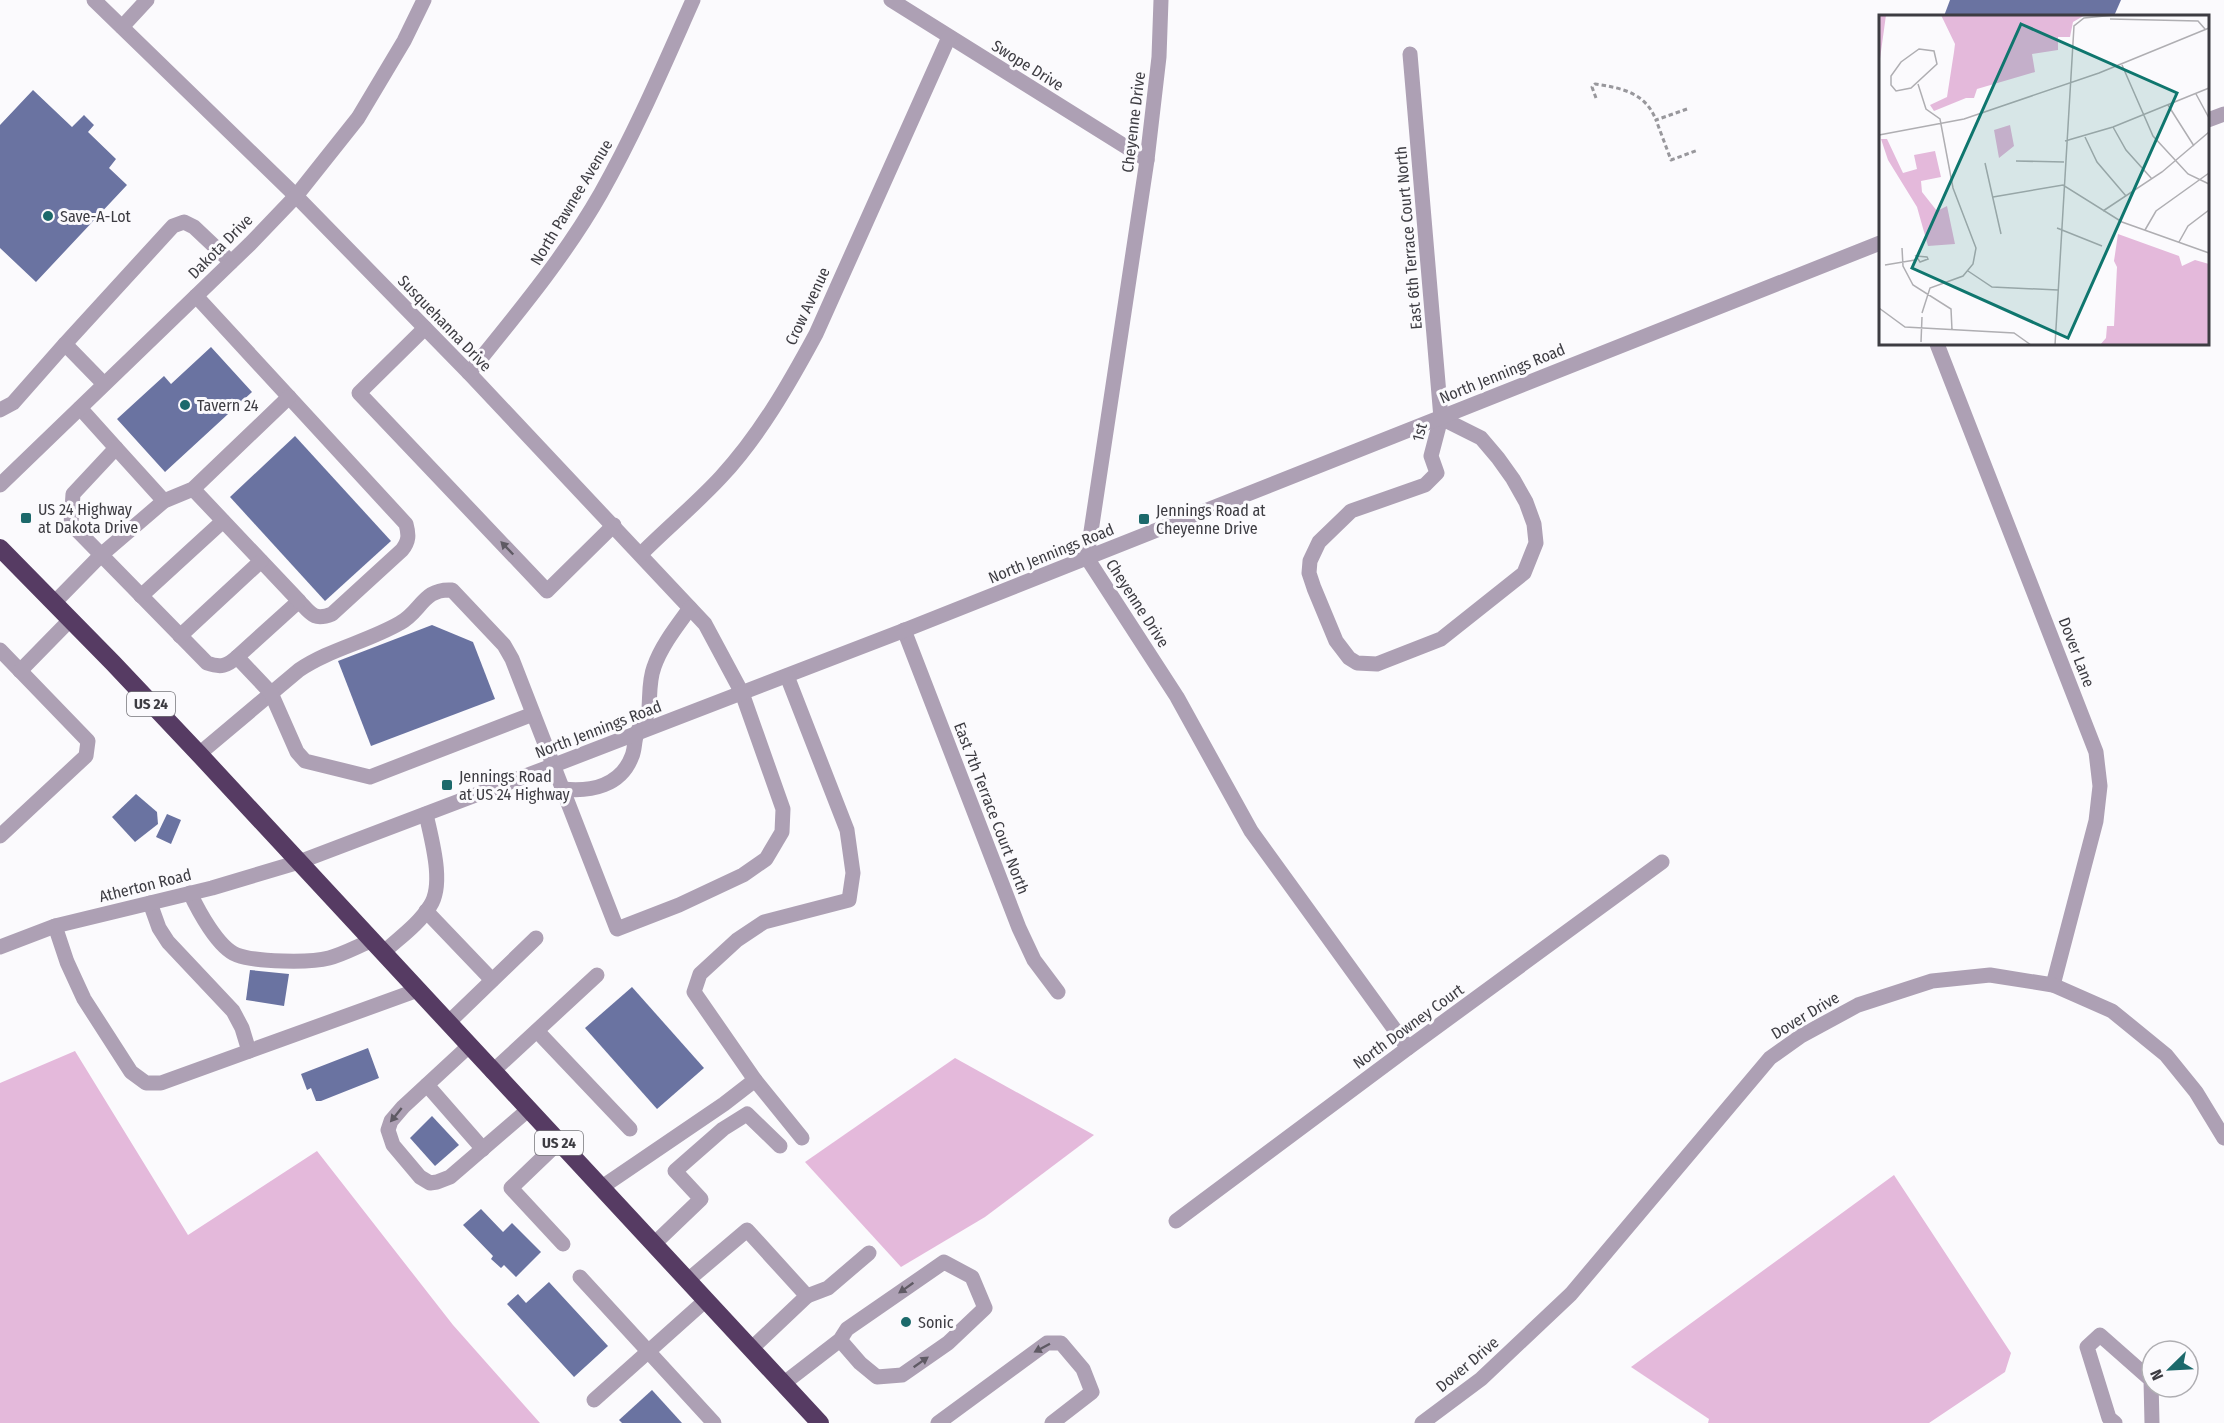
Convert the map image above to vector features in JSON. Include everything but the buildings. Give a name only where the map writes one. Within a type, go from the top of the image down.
[{"type":"highway","name":"US 24","points":[[0,548],[199,754],[492,1072],[688,1280],[815,1421]]},
{"type":"street","name":"Susquehanna Drive","points":[[94,0],[296,196],[469,372],[705,624],[742,693],[783,809],[782,832],[766,860],[743,875],[679,905],[617,929],[563,789]]},
{"type":"street","points":[[122,27],[147,0]]},
{"type":"street","name":"Dakota Drive","points":[[0,485],[231,262],[296,196],[358,118],[404,41],[424,0]]},
{"type":"street","name":"North Pawnee Avenue","points":[[469,372],[544,280],[600,195],[625,149],[693,0]]},
{"type":"street","name":"Swope Drive","points":[[891,0],[1147,160]]},
{"type":"street","name":"Cheyenne Drive","points":[[1161,0],[1159,57],[1147,160],[1087,558],[1176,697],[1251,831],[1408,1048]]},
{"type":"street","name":"Crow Avenue","points":[[641,554],[721,477],[756,433],[792,378],[816,334],[949,37]]},
{"type":"street","name":"East 6th Terrace Court North","points":[[1410,54],[1441,418]]},
{"type":"street","points":[[2209,120],[2224,114]]},
{"type":"street","points":[[0,410],[13,403],[173,226],[184,222],[194,227],[231,262]]},
{"type":"street","name":"North Jennings Road","points":[[299,862],[787,676],[1879,244]]},
{"type":"street","points":[[193,489],[299,601],[315,616],[321,618],[332,614],[402,550],[409,535],[406,524],[196,296]]},
{"type":"street","points":[[425,328],[359,393],[547,591],[614,525]]},
{"type":"street","points":[[65,344],[104,384]]},
{"type":"street","name":"Dover Lane","points":[[1937,345],[2096,752],[2100,786],[2096,821],[2054,985]]},
{"type":"street","points":[[54,603],[101,555],[164,501],[193,489],[289,397]]},
{"type":"street","points":[[80,408],[164,501]]},
{"type":"street","name":"1st","points":[[1441,418],[1481,438],[1498,458],[1526,502],[1534,524],[1536,543],[1524,573],[1441,639],[1389,661],[1377,664],[1357,663],[1349,658],[1336,641],[1309,573],[1310,561],[1319,542],[1351,511],[1425,485],[1437,473],[1431,456],[1441,418]]},
{"type":"street","points":[[116,448],[73,494],[71,524],[207,663],[222,667],[227,665],[299,601]]},
{"type":"street","points":[[141,596],[223,521]]},
{"type":"street","points":[[180,636],[261,561]]},
{"type":"street","points":[[199,754],[271,693],[317,658],[402,623],[430,595],[440,590],[452,590],[504,645],[563,789],[582,791],[603,786],[620,774],[632,757],[637,733],[649,712],[654,667],[671,633],[690,608]]},
{"type":"street","points":[[20,671],[70,620]]},
{"type":"street","name":"East 7th Terrace Court North","points":[[904,630],[1019,928],[1034,960],[1058,992]]},
{"type":"street","points":[[0,650],[88,741],[86,756],[0,836]]},
{"type":"street","points":[[237,657],[271,693],[297,753],[305,761],[370,777],[533,714]]},
{"type":"street","points":[[787,676],[847,830],[853,873],[849,900],[764,922],[737,940],[700,974],[694,992],[755,1080],[802,1138]]},
{"type":"street","points":[[190,893],[203,921],[235,955],[257,959],[297,961],[329,958],[378,946],[426,911],[432,904],[436,891],[436,868],[426,814]]},
{"type":"street","name":"Atherton Road","points":[[0,947],[55,926],[190,893],[299,862]]},
{"type":"street","name":"North Downey Court","points":[[1176,1221],[1662,862]]},
{"type":"street","points":[[150,903],[156,921],[168,942],[233,1011],[242,1028],[249,1051]]},
{"type":"street","points":[[426,911],[492,980]]},
{"type":"street","points":[[55,926],[67,962],[84,999],[131,1072],[146,1083],[161,1083],[418,990]]},
{"type":"street","points":[[448,1023],[536,938]]},
{"type":"street","points":[[492,1072],[597,975]]},
{"type":"street","name":"Dover Drive","points":[[1422,1423],[1481,1379],[1571,1294],[1770,1058],[1801,1036],[1858,1005],[1932,981],[1990,975],[2054,985],[2112,1011],[2166,1055],[2196,1092],[2224,1138]]},
{"type":"street","points":[[537,1031],[630,1129]]},
{"type":"street","points":[[469,1046],[403,1107],[389,1124],[390,1139],[406,1162],[426,1182],[437,1182],[450,1177],[529,1109]]},
{"type":"street","points":[[602,1187],[724,1104],[755,1080]]},
{"type":"street","points":[[427,1085],[483,1149]]},
{"type":"street","points":[[654,1244],[701,1199],[675,1171],[723,1129],[747,1114],[780,1146]]},
{"type":"street","points":[[559,1142],[511,1188],[563,1244]]},
{"type":"street","points":[[688,1280],[747,1230],[807,1296]]},
{"type":"street","points":[[751,1349],[807,1296],[828,1288],[869,1253]]},
{"type":"street","points":[[783,1383],[840,1340],[847,1329],[944,1262],[972,1277],[985,1308],[948,1343],[902,1375],[877,1377],[860,1363],[840,1340]]},
{"type":"street","points":[[580,1277],[714,1423]]},
{"type":"street","points":[[594,1400],[706,1300]]},
{"type":"street","points":[[2115,1423],[2109,1418],[2086,1347],[2100,1335],[2151,1380],[2152,1423]]},
{"type":"street","points":[[938,1423],[1047,1343],[1061,1343],[1083,1369],[1092,1392],[1052,1423]]},
{"type":"path","points":[[1596,98],[1593,85],[1628,91],[1645,102],[1656,120],[1671,160],[1698,150]]},
{"type":"path","points":[[1656,120],[1687,109]]},
{"type":"shaded area","points":[[75,1051],[188,1235],[317,1151],[453,1325],[540,1423],[0,1423],[0,1083]]},
{"type":"shaded area","points":[[955,1058],[1094,1135],[985,1217],[901,1267],[805,1162]]},
{"type":"shaded area","points":[[1894,1175],[2011,1353],[2005,1372],[1929,1423],[1708,1423],[1709,1419],[1631,1367]]},
{"type":"place","name":"Save-A-Lot","points":[[48,216]]},
{"type":"place","name":"Tavern 24","points":[[185,405]]},
{"type":"place","name":"US 24 Highway at Dakota Drive","points":[[26,518]]},
{"type":"place","name":"Jennings Road at Cheyenne Drive","points":[[1144,519]]},
{"type":"place","name":"Jennings Road at US 24 Highway","points":[[447,785]]},
{"type":"place","name":"Sonic","points":[[906,1322]]}]
